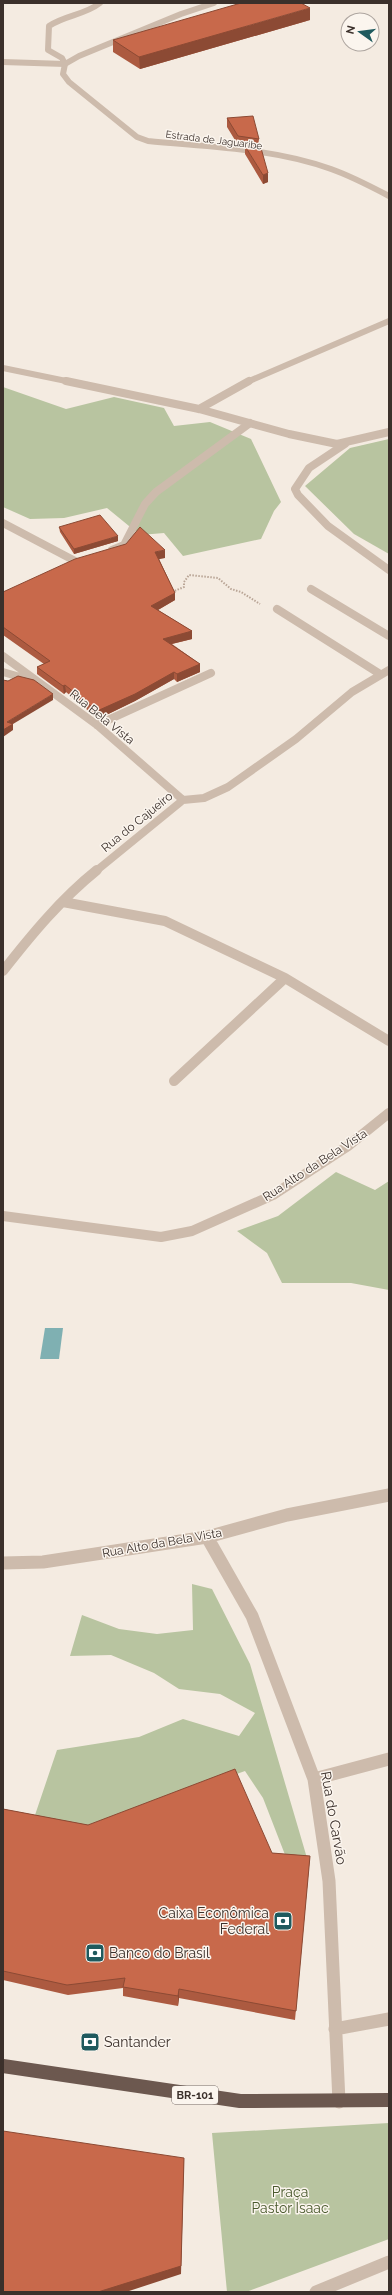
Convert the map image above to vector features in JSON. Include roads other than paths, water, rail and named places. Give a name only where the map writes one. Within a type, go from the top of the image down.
[{"type":"highway","name":"BR-101","points":[[3,2066],[240,2101],[339,2102],[389,2100]]},
{"type":"street","points":[[65,64],[62,58],[48,50],[49,26],[54,22],[94,8],[100,3]]},
{"type":"street","points":[[3,62],[65,64],[79,56],[181,14],[214,3]]},
{"type":"street","name":"Estrada de Jaguaribe","points":[[65,64],[63,74],[69,82],[137,137],[148,141],[231,149],[322,166],[352,177],[389,196]]},
{"type":"street","points":[[199,409],[247,382],[389,321]]},
{"type":"street","points":[[3,368],[199,409],[289,434],[337,444],[345,444],[389,432]]},
{"type":"street","points":[[104,553],[124,545],[145,504],[156,492],[250,423]]},
{"type":"street","points":[[345,444],[317,461],[305,471],[299,479],[295,489],[298,495],[328,526],[389,570]]},
{"type":"street","points":[[3,522],[81,560],[67,565]]},
{"type":"street","points":[[311,589],[389,636]]},
{"type":"street","points":[[277,609],[380,674]]},
{"type":"street","name":"Rua Bela Vista","points":[[3,656],[97,725],[183,800]]},
{"type":"street","name":"Rua do Cajueiro","points":[[3,972],[36,930],[63,902],[74,888],[183,800],[198,801],[220,793],[294,740],[338,703],[380,674],[389,670]]},
{"type":"street","points":[[3,672],[39,683]]},
{"type":"street","points":[[97,725],[211,673]]},
{"type":"street","points":[[63,902],[165,921],[285,978],[389,1041]]},
{"type":"street","points":[[174,1081],[285,978]]},
{"type":"street","name":"Rua Alto da Bela Vista","points":[[3,1216],[160,1237],[192,1231],[273,1195],[348,1146],[389,1113]]},
{"type":"street","name":"Rua Alto da Bela Vista","points":[[3,1563],[43,1562],[207,1537],[287,1514],[389,1495]]},
{"type":"street","name":"Rua do Carvão","points":[[207,1537],[252,1616],[314,1779],[330,1881],[339,2102]]},
{"type":"street","points":[[314,1779],[389,1759]]},
{"type":"street","points":[[335,2028],[389,2019]]},
{"type":"street","points":[[316,2292],[389,2262]]},
{"type":"water","points":[[45,1328],[63,1328],[59,1359],[40,1359]]},
{"type":"place","name":"Caixa Econômica Federal","points":[[283,1921]]},
{"type":"place","name":"Banco do Brasil","points":[[95,1953]]},
{"type":"place","name":"Santander","points":[[90,2042]]},
{"type":"park label","name":"Praça Pastor Isaac","points":[[290,2200]]}]
